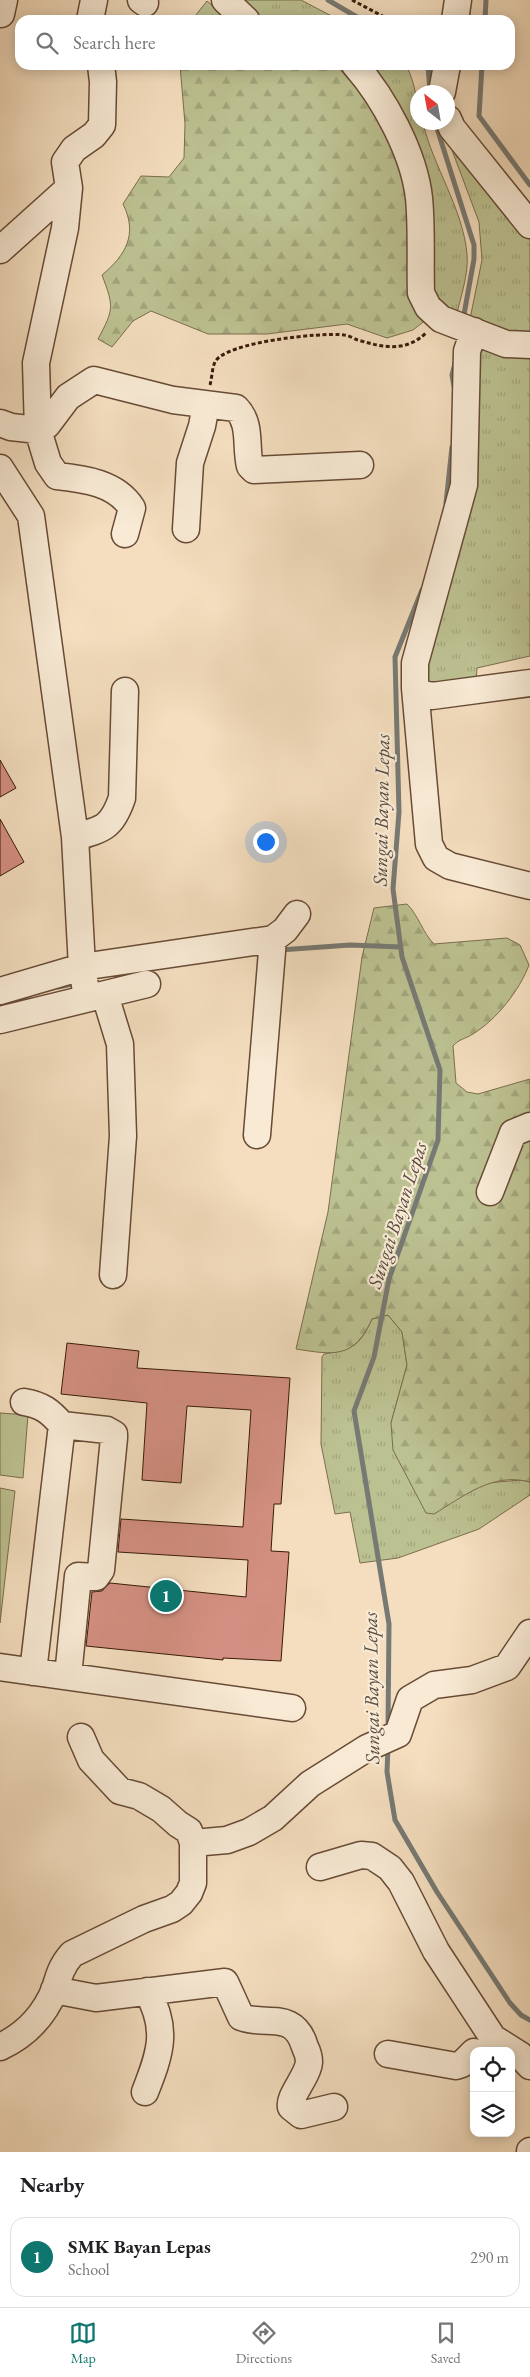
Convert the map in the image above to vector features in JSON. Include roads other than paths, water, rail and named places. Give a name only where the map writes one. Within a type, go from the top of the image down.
[{"type":"street","points":[[91,15],[94,0]]},
{"type":"street","points":[[225,0],[241,15]]},
{"type":"street","points":[[456,15],[458,0]]},
{"type":"street","points":[[102,70],[102,125],[94,135],[74,149],[66,162],[69,188],[65,228],[36,363],[38,430],[48,463],[57,476],[92,480],[124,495],[132,508],[125,534]]},
{"type":"street","points":[[359,70],[372,84],[391,115],[414,173],[419,198],[421,293],[428,307],[457,324],[506,344],[530,344]]},
{"type":"street","points":[[443,85],[446,70]]},
{"type":"street","points":[[454,130],[530,225]]},
{"type":"street","points":[[0,250],[26,224],[69,188]]},
{"type":"street","points":[[26,224],[65,228]]},
{"type":"street","points":[[457,324],[467,352],[464,485],[415,663],[429,844],[436,858],[450,866],[530,886]]},
{"type":"street","points":[[0,423],[11,427],[38,430],[46,425],[68,397],[94,380],[173,400],[236,408],[242,414],[248,433],[250,466],[254,470],[360,465]]},
{"type":"street","points":[[186,529],[190,463],[202,426],[206,404]]},
{"type":"street","points":[[0,469],[31,516],[75,837],[88,985],[120,1044],[123,1136],[112,1275]]},
{"type":"street","points":[[416,688],[422,694],[432,696],[530,683]]},
{"type":"street","points":[[75,837],[102,830],[117,812],[122,798],[125,691]]},
{"type":"street","points":[[258,1135],[272,950],[297,914]]},
{"type":"street","points":[[0,1020],[88,985],[272,950]]},
{"type":"street","points":[[0,991],[88,985],[147,984]]},
{"type":"street","points":[[490,1192],[513,1133],[530,1126]]},
{"type":"street","points":[[24,1402],[39,1405],[50,1411],[62,1425],[108,1430],[114,1434],[101,1570],[96,1577],[45,1572]]},
{"type":"street","points":[[33,1672],[62,1425]]},
{"type":"street","points":[[68,1676],[78,1576]]},
{"type":"street","points":[[193,1843],[227,1840],[249,1832],[274,1818],[310,1784],[367,1748],[398,1734],[410,1699],[434,1685],[472,1680],[507,1667],[530,1633]]},
{"type":"street","points":[[0,1667],[292,1708]]},
{"type":"street","points":[[0,2047],[20,2037],[44,2010],[64,1963],[72,1954],[144,1919],[172,1909],[190,1893],[193,1883],[193,1843],[189,1831],[161,1809],[140,1796],[120,1791],[91,1760],[81,1737]]},
{"type":"street","points":[[320,1867],[361,1855],[372,1856],[390,1868],[401,1882],[481,2047]]},
{"type":"street","points":[[54,1990],[96,1998],[225,1982],[241,2017],[249,2020],[278,2020],[294,2029],[304,2040],[309,2061],[299,2088],[291,2099],[291,2107],[301,2115],[334,2107]]},
{"type":"street","points":[[144,2092],[159,2055],[162,2038],[158,2017],[147,1991]]},
{"type":"street","points":[[388,2054],[456,2066],[462,2064],[470,2057]]},
{"type":"street","points":[[515,2054],[520,2055],[530,2066]]},
{"type":"waterway","name":"Sungai Bayan Lepas","points":[[328,0],[354,15]]},
{"type":"waterway","points":[[485,15],[486,0]]},
{"type":"waterway","name":"Sungai Bayan Lepas","points":[[428,70],[429,85]]},
{"type":"waterway","points":[[482,70],[479,116],[530,185]]},
{"type":"waterway","name":"Sungai Bayan Lepas","points":[[438,130],[474,245],[474,259],[463,320]]},
{"type":"waterway","name":"Sungai Bayan Lepas","points":[[454,386],[452,375],[455,363]]},
{"type":"waterway","name":"Sungai Bayan Lepas","points":[[446,503],[452,447]]},
{"type":"waterway","name":"Sungai Bayan Lepas","points":[[388,1728],[389,1624],[354,1411],[374,1357],[389,1279],[438,1140],[440,1070],[402,957],[393,889],[399,812],[395,657],[422,590]]},
{"type":"waterway","points":[[280,950],[350,945],[401,947]]},
{"type":"waterway","points":[[58,987],[77,983]]},
{"type":"waterway","name":"Sungai Bayan Lepas","points":[[388,1747],[387,1772],[395,1820],[437,1892],[510,2003],[521,2015],[530,2020]]},
{"type":"place","name":"SMK Bayan Lepas","points":[[166,1596]]}]
